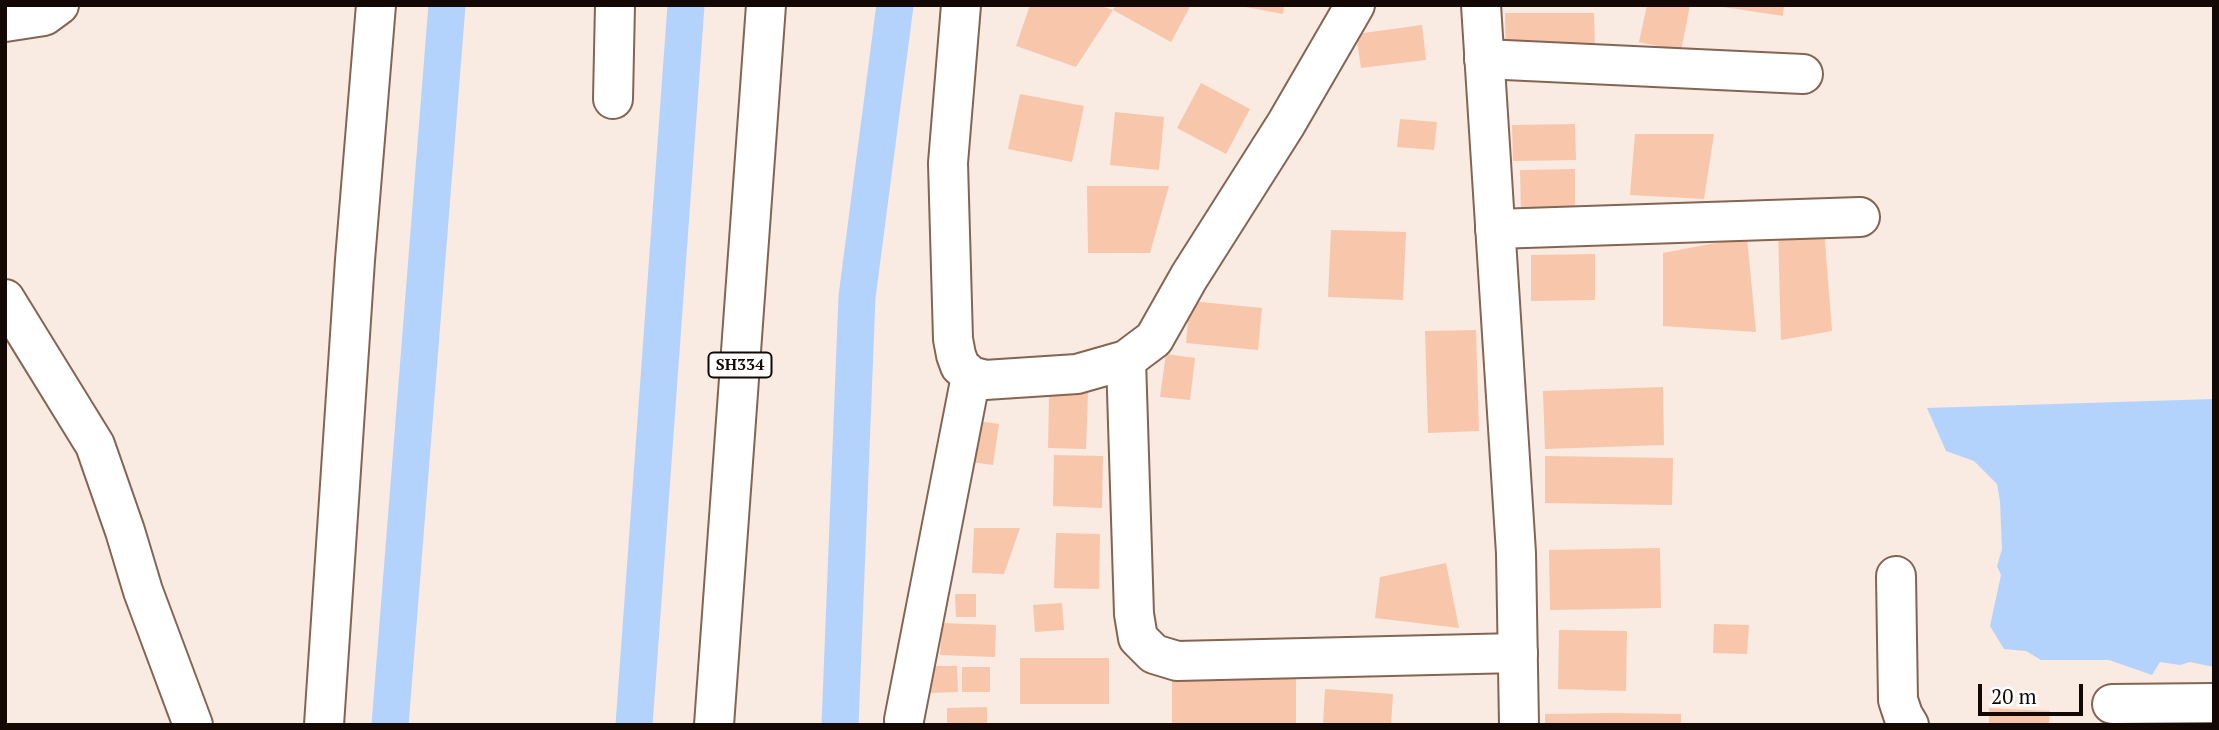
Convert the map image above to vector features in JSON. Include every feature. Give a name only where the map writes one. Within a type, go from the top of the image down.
[{"type":"street","points":[[5,22],[44,16],[59,5]]},
{"type":"street","points":[[324,725],[355,260],[376,5]]},
{"type":"street","points":[[613,99],[615,5]]},
{"type":"street","name":"SH334","points":[[714,725],[766,5]]},
{"type":"street","points":[[961,5],[948,163],[953,339],[960,366],[971,376],[985,380],[1077,374],[1126,360],[1154,339],[1189,277],[1286,124],[1355,5]]},
{"type":"street","points":[[1481,5],[1516,540],[1519,725]]},
{"type":"street","points":[[1484,59],[1803,74]]},
{"type":"street","points":[[1496,229],[1860,217]]},
{"type":"street","points":[[5,299],[95,445],[125,531],[142,591],[193,725]]},
{"type":"street","points":[[1126,360],[1133,614],[1138,638],[1154,654],[1177,662],[1518,653]]},
{"type":"street","points":[[904,720],[971,376]]},
{"type":"street","points":[[1896,576],[1898,700],[1909,725]]},
{"type":"street","points":[[2112,704],[2214,703]]},
{"type":"water","points":[[2214,399],[2214,667],[2190,662],[2180,665],[2160,662],[2152,675],[2109,660],[2041,660],[2026,651],[2004,649],[1990,626],[2001,575],[1997,566],[2002,549],[1997,484],[1974,461],[1946,451],[1927,408]]},
{"type":"building","points":[[1030,5],[1098,5],[1113,10],[1076,67],[1016,46]]},
{"type":"building","points":[[1116,5],[1191,5],[1171,42],[1113,10]]},
{"type":"building","points":[[1235,5],[1284,5],[1283,14]]},
{"type":"building","points":[[1647,5],[1690,5],[1681,51],[1639,42]]},
{"type":"building","points":[[1784,5],[1783,16],[1723,7]]},
{"type":"building","points":[[1505,13],[1594,13],[1595,54],[1506,55]]},
{"type":"building","points":[[1422,25],[1426,60],[1361,68],[1356,34]]},
{"type":"building","points":[[1201,83],[1250,109],[1226,154],[1177,128]]},
{"type":"building","points":[[1020,94],[1084,106],[1072,162],[1008,149]]},
{"type":"building","points":[[1115,112],[1164,117],[1159,170],[1110,165]]},
{"type":"building","points":[[1400,119],[1437,122],[1434,150],[1397,147]]},
{"type":"building","points":[[1575,124],[1576,160],[1513,161],[1512,125]]},
{"type":"building","points":[[1635,134],[1714,134],[1704,199],[1630,195]]},
{"type":"building","points":[[1575,169],[1575,214],[1521,214],[1520,170]]},
{"type":"building","points":[[1087,186],[1169,186],[1150,253],[1088,253]]},
{"type":"building","points":[[1824,229],[1832,331],[1781,340],[1778,231]]},
{"type":"building","points":[[1331,230],[1406,232],[1403,300],[1328,297]]},
{"type":"building","points":[[1747,237],[1756,332],[1663,326],[1663,253]]},
{"type":"building","points":[[1595,254],[1595,300],[1531,301],[1531,255]]},
{"type":"building","points":[[1190,301],[1262,308],[1258,350],[1186,343]]},
{"type":"building","points":[[1476,330],[1479,431],[1428,433],[1425,331]]},
{"type":"building","points":[[1166,354],[1195,358],[1190,400],[1160,397]]},
{"type":"building","points":[[1663,387],[1664,445],[1545,449],[1543,391]]},
{"type":"building","points":[[1049,392],[1088,393],[1086,449],[1048,448]]},
{"type":"building","points":[[977,421],[999,424],[993,465],[971,462]]},
{"type":"building","points":[[1054,455],[1103,456],[1102,508],[1053,506]]},
{"type":"building","points":[[1545,456],[1673,458],[1672,505],[1545,503]]},
{"type":"building","points":[[974,528],[1020,528],[1004,574],[972,573]]},
{"type":"building","points":[[1056,533],[1100,534],[1099,589],[1054,588]]},
{"type":"building","points":[[1660,548],[1661,608],[1550,610],[1549,550]]},
{"type":"building","points":[[1446,563],[1459,628],[1375,618],[1380,577]]},
{"type":"building","points":[[955,594],[976,594],[976,617],[956,617]]},
{"type":"building","points":[[1062,603],[1064,630],[1035,632],[1033,605]]},
{"type":"building","points":[[942,623],[996,625],[995,657],[940,655]]},
{"type":"building","points":[[1714,624],[1749,625],[1747,654],[1713,653]]},
{"type":"building","points":[[1559,630],[1627,631],[1626,691],[1558,689]]},
{"type":"building","points":[[1020,658],[1109,658],[1109,704],[1020,704]]},
{"type":"building","points":[[929,666],[957,666],[958,692],[930,693]]},
{"type":"building","points":[[962,667],[990,667],[990,692],[962,692]]},
{"type":"building","points":[[1172,671],[1296,671],[1296,725],[1172,725]]},
{"type":"building","points":[[1325,689],[1393,694],[1391,725],[1323,725]]},
{"type":"building","points":[[987,707],[987,725],[947,725],[947,708]]},
{"type":"building","points":[[1989,708],[2050,711],[2049,725],[1989,725]]},
{"type":"building","points":[[1545,714],[1681,714],[1681,725],[1545,725]]},
{"type":"waterway","points":[[390,725],[447,5]]},
{"type":"waterway","points":[[634,725],[686,5]]},
{"type":"waterway","points":[[840,725],[857,297],[895,5]]}]
